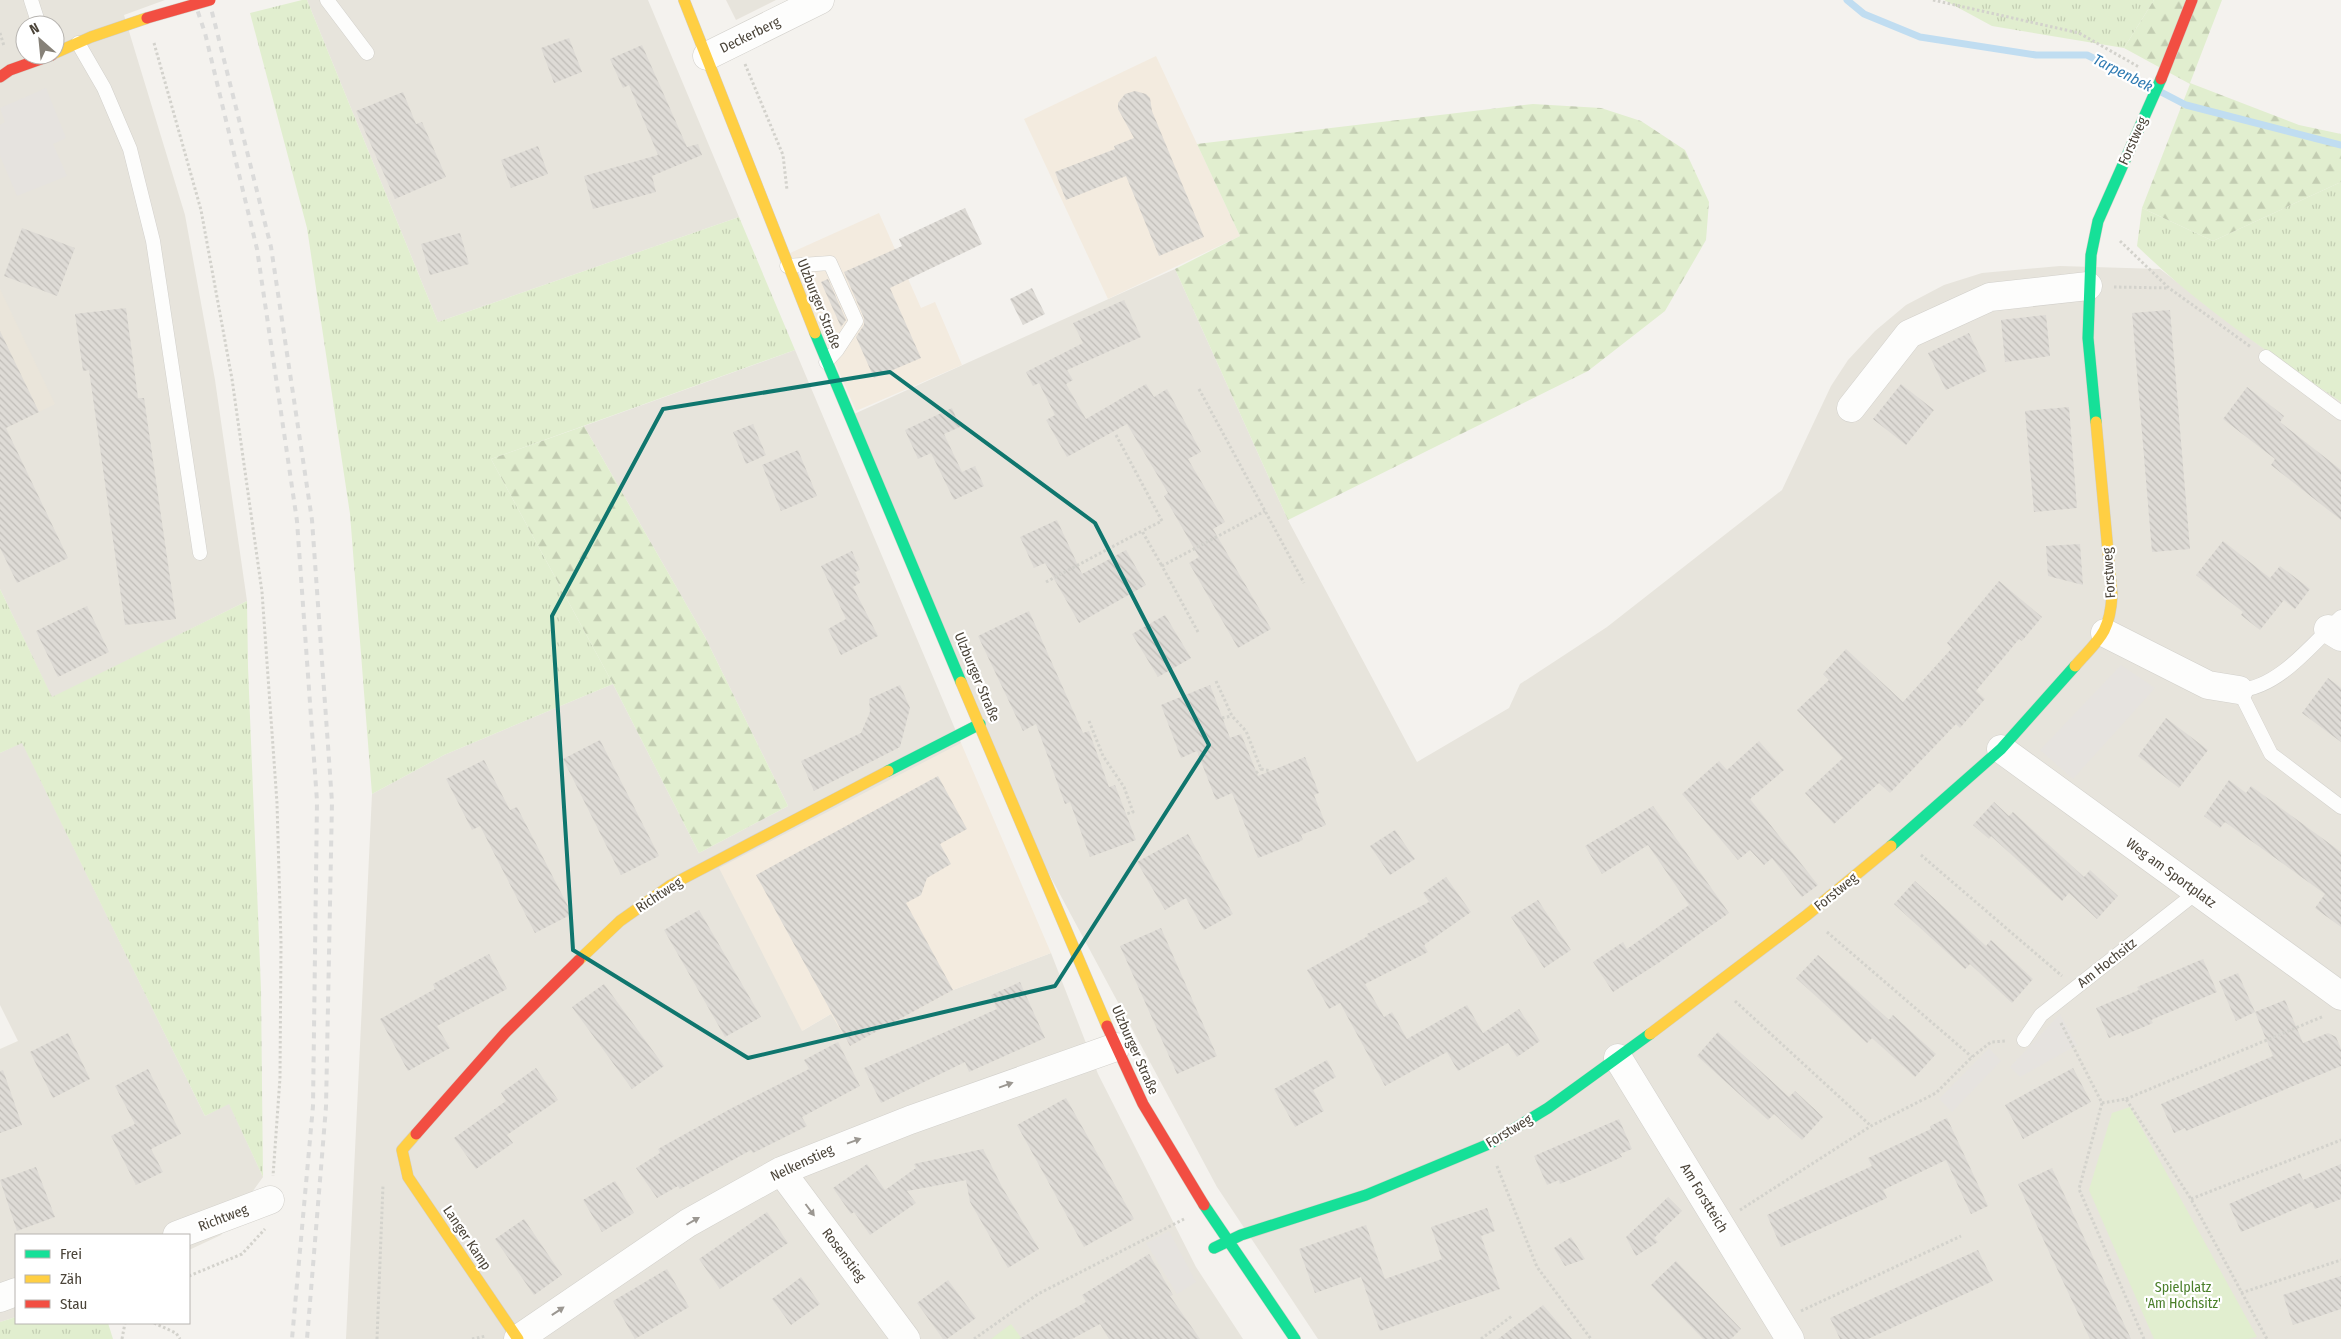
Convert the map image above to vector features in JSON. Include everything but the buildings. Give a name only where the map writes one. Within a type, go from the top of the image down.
[{"type":"street","points":[[65,49],[147,18],[210,0]]},
{"type":"street","name":"Ulzburger Straße","points":[[684,0],[826,362],[1116,1047],[1143,1104],[1194,1192],[1229,1240],[1295,1339]]},
{"type":"street","name":"Deckerberg","points":[[707,56],[820,0]]},
{"type":"street","name":"Forstweg","points":[[1214,1248],[1229,1240],[1366,1195],[1489,1144],[1548,1108],[1618,1058],[1807,915],[1901,838],[2001,749],[2105,633],[2111,615],[2112,595],[2088,338],[2088,286],[2098,221],[2161,79],[2192,0]]},
{"type":"street","points":[[0,77],[10,70],[24,65]]},
{"type":"street","points":[[1851,408],[1909,334],[1990,296],[2088,286]]},
{"type":"street","points":[[2105,633],[2208,685],[2239,690]]},
{"type":"street","name":"Richtweg","points":[[402,1150],[506,1032],[620,921],[671,885],[794,819],[980,724]]},
{"type":"street","name":"Weg am Sportplatz","points":[[2001,749],[2197,892],[2336,1004]]},
{"type":"street","name":"Nelkenstieg","points":[[518,1339],[688,1223],[781,1171],[876,1132],[1116,1047]]},
{"type":"street","name":"Am Forstteich","points":[[1618,1058],[1784,1330]]},
{"type":"street","name":"Langer Kamp","points":[[402,1150],[408,1177],[518,1339]]},
{"type":"street","name":"Rosenstieg","points":[[781,1171],[906,1339]]},
{"type":"street","name":"Richtweg","points":[[179,1234],[270,1200]]},
{"type":"street","points":[[0,1298],[15,1292]]},
{"type":"lane","points":[[32,0],[36,15]]},
{"type":"lane","points":[[327,0],[367,53]]},
{"type":"lane","points":[[78,44],[104,88],[130,149],[153,241],[200,553]]},
{"type":"lane","points":[[787,266],[830,263],[856,321],[837,350],[826,362]]},
{"type":"lane","points":[[2266,357],[2341,413]]},
{"type":"lane","points":[[2337,628],[2274,679],[2258,686],[2239,690],[2271,754],[2341,807]]},
{"type":"lane","name":"Am Hochsitz","points":[[2024,1040],[2041,1015],[2197,892]]},
{"type":"path","points":[[1933,0],[2079,33],[2161,79]]},
{"type":"path","points":[[147,18],[201,210],[232,379],[262,592],[277,804],[280,1078],[270,1200],[265,1229],[242,1254],[190,1276]]},
{"type":"path","points":[[2098,221],[2169,288],[2266,357]]},
{"type":"path","points":[[2088,286],[2169,288]]},
{"type":"path","points":[[1199,389],[1304,583]]},
{"type":"path","points":[[1046,582],[1162,521],[1116,435]]},
{"type":"path","points":[[1162,566],[1265,511]]},
{"type":"path","points":[[1142,531],[1198,632]]},
{"type":"path","points":[[1216,681],[1232,716],[1246,731],[1261,769]]},
{"type":"path","points":[[1222,718],[1232,716]]},
{"type":"path","points":[[1089,721],[1101,757],[1124,787],[1133,812],[1126,814]]},
{"type":"path","points":[[1256,773],[1261,769],[1271,771]]},
{"type":"path","points":[[1901,838],[2075,988]]},
{"type":"path","points":[[1807,915],[1972,1057]]},
{"type":"path","points":[[1716,984],[1872,1126]]},
{"type":"path","points":[[2102,1103],[2126,1099],[2336,1004]]},
{"type":"path","points":[[2052,1006],[2102,1103],[2079,1189],[2144,1339]]},
{"type":"path","points":[[1719,1224],[1872,1126],[1936,1093],[1972,1057],[1991,1042],[2024,1040]]},
{"type":"path","points":[[2126,1099],[2190,1199],[2267,1339]]},
{"type":"path","points":[[2190,1199],[2341,1140]]},
{"type":"path","points":[[1489,1144],[1537,1267],[1592,1339]]},
{"type":"path","points":[[377,1339],[384,1180]]},
{"type":"path","points":[[974,1339],[1038,1294],[1187,1217]]},
{"type":"path","points":[[1784,1330],[1961,1236]]},
{"type":"path","points":[[2241,1293],[2341,1260]]},
{"type":"path","points":[[1481,1339],[1512,1316]]},
{"type":"path","points":[[122,1339],[125,1324]]},
{"type":"path","points":[[156,1324],[176,1334],[180,1339]]},
{"type":"highlighted area","points":[[890,372],[1095,523],[1209,745],[1055,986],[748,1058],[573,950],[552,616],[663,409]]},
{"type":"shaded area","points":[[0,0],[165,0],[124,15],[185,215],[215,380],[247,601],[52,698],[0,589]]},
{"type":"shaded area","points":[[307,0],[648,0],[739,217],[438,322]]},
{"type":"shaded area","points":[[726,0],[776,0],[736,20]]},
{"type":"shaded area","points":[[1156,56],[1240,236],[1108,299],[1024,119]]},
{"type":"shaded area","points":[[46,88],[66,138],[53,144],[67,176],[17,196],[0,156],[0,125],[5,122],[0,108]]},
{"type":"shaded area","points":[[879,213],[921,308],[935,302],[962,365],[856,411],[788,254]]},
{"type":"shaded area","points":[[2060,266],[2160,269],[2259,345],[2341,402],[2341,1339],[1318,1339],[1217,1187],[1026,831],[854,414],[1175,269],[1288,520],[1417,762],[1509,708],[1520,684],[1607,627],[1782,490],[1831,386],[1848,360],[1875,331],[1906,305],[1944,285],[1982,273]]},
{"type":"shaded area","points":[[0,289],[55,404],[0,431]]},
{"type":"shaded area","points":[[795,350],[961,743],[802,1031],[831,1014],[953,990],[1051,953],[1098,1074],[1196,1267],[1243,1339],[346,1339],[372,794],[444,755],[613,684],[699,853],[788,806],[705,637],[584,426]]},
{"type":"shaded area","points":[[2121,665],[2155,688],[2073,779],[2040,750]]},
{"type":"shaded area","points":[[22,742],[205,1116],[229,1103],[263,1177],[221,1235],[190,1250],[190,1234],[15,1234],[15,1317],[0,1322],[0,1049],[18,1041],[0,1005],[0,753]]},
{"type":"shaded area","points":[[961,743],[1051,953],[953,990],[850,1046],[831,1014],[802,1031],[719,868]]},
{"type":"shaded area","points":[[2060,1014],[2077,1045],[2020,1077],[2010,1067]]},
{"type":"shaded area","points":[[1989,1048],[2001,1061],[1952,1112],[1939,1099]]},
{"type":"shaded area","points":[[1169,1231],[1196,1282],[1177,1294],[1146,1243]]},
{"type":"green space","points":[[307,0],[438,322],[739,217],[795,350],[491,459],[613,684],[444,755],[372,794],[350,514],[307,228],[250,13]]},
{"type":"green space","points":[[1944,0],[2154,0],[2124,48],[1992,26]]},
{"type":"green space","points":[[2154,0],[2222,0],[2190,83],[2299,125],[2341,134],[2341,182],[2213,241],[2142,208],[2190,84],[2124,48]]},
{"type":"green space","points":[[1533,104],[1601,108],[1641,121],[1685,150],[1709,202],[1706,240],[1665,311],[1588,371],[1288,520],[1175,269],[1240,236],[1197,144]]},
{"type":"green space","points":[[2341,182],[2341,402],[2210,309],[2160,268],[2137,246],[2142,208],[2213,241]]},
{"type":"green space","points":[[584,426],[705,637],[788,806],[699,853],[613,684],[491,459]]},
{"type":"green space","points":[[0,589],[52,697],[247,601],[261,989],[263,1177],[229,1104],[205,1116],[22,743],[0,753]]},
{"type":"green space","name":"Spielplatz 'Am Hochsitz'","points":[[2130,1107],[2257,1337],[2248,1339],[2154,1339],[2089,1190],[2112,1113]]},
{"type":"green space","points":[[15,1317],[15,1324],[108,1324],[113,1339],[0,1339],[0,1322]]},
{"type":"green space","points":[[1011,1324],[1022,1339],[991,1339]]},
{"type":"waterway","name":"Tarpenbek","points":[[1847,0],[1864,14],[1920,37],[2036,55],[2087,55],[2151,87]]},
{"type":"waterway","name":"Tarpenbek","points":[[2161,92],[2186,105],[2341,145]]},
{"type":"railway","points":[[194,0],[205,33],[257,249],[297,521],[317,801],[313,1106],[292,1339]]},
{"type":"railway","points":[[209,0],[271,247],[312,520],[332,802],[326,1107],[307,1339]]},
{"type":"traffic: fast","points":[[2096,422],[2088,338],[2091,255],[2098,221],[2161,79]]},
{"type":"traffic: fast","points":[[815,333],[961,682]]},
{"type":"traffic: fast","points":[[1891,846],[2001,749],[2075,666]]},
{"type":"traffic: fast","points":[[888,771],[980,724]]},
{"type":"traffic: fast","points":[[1214,1248],[1241,1235],[1366,1195],[1489,1144],[1548,1108],[1650,1034]]},
{"type":"traffic: fast","points":[[1204,1205],[1295,1339]]},
{"type":"traffic: slow","points":[[684,0],[815,333]]},
{"type":"traffic: slow","points":[[65,49],[91,37],[147,18]]},
{"type":"traffic: slow","points":[[2075,666],[2102,635],[2111,608],[2112,595],[2096,422]]},
{"type":"traffic: slow","points":[[961,682],[1107,1026]]},
{"type":"traffic: slow","points":[[579,960],[620,921],[671,885],[888,771]]},
{"type":"traffic: slow","points":[[1650,1034],[1807,915],[1891,846]]},
{"type":"traffic: slow","points":[[416,1134],[402,1150],[408,1177],[518,1339]]},
{"type":"traffic: jam","points":[[147,18],[210,0]]},
{"type":"traffic: jam","points":[[2161,79],[2192,0]]},
{"type":"traffic: jam","points":[[0,77],[10,70],[24,65]]},
{"type":"traffic: jam","points":[[416,1134],[506,1032],[579,960]]},
{"type":"traffic: jam","points":[[1107,1026],[1143,1104],[1204,1205]]}]
